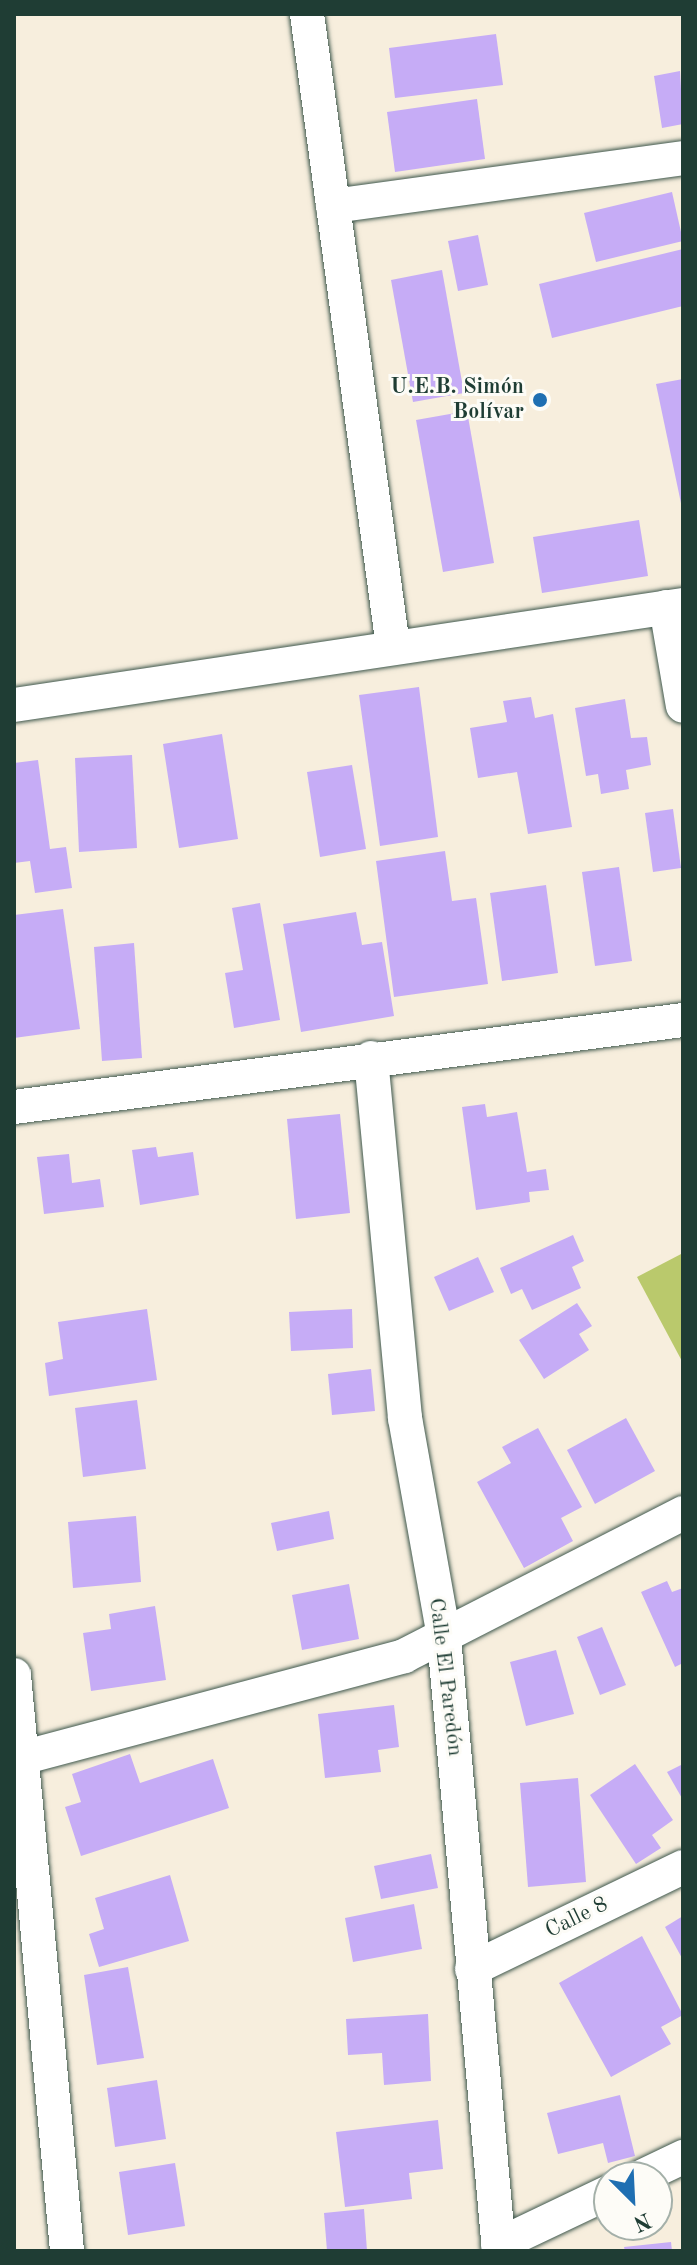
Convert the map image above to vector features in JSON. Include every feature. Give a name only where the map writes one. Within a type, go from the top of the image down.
[{"type":"street","points":[[307,14],[393,647]]},
{"type":"street","points":[[333,206],[683,158]]},
{"type":"street","points":[[14,705],[674,606],[683,706]]},
{"type":"street","points":[[14,1107],[371,1058],[683,1020]]},
{"type":"street","name":"Calle El Paredón","points":[[371,1058],[405,1418],[444,1638],[498,2248]]},
{"type":"street","points":[[18,1758],[381,1663],[444,1638],[683,1513]]},
{"type":"street","points":[[14,1675],[18,1758],[67,2251]]},
{"type":"street","name":"Calle 8","points":[[472,1969],[683,1867]]},
{"type":"street","points":[[498,2248],[593,2200]]},
{"type":"green space","points":[[683,1253],[683,1363],[637,1277]]},
{"type":"building","points":[[496,34],[503,85],[395,98],[389,48]]},
{"type":"building","points":[[680,71],[683,124],[662,128],[654,76]]},
{"type":"building","points":[[477,99],[485,159],[395,172],[387,112]]},
{"type":"building","points":[[672,192],[683,241],[596,262],[584,213]]},
{"type":"building","points":[[478,235],[488,285],[458,291],[448,241]]},
{"type":"building","points":[[683,249],[683,306],[552,338],[539,284]]},
{"type":"building","points":[[442,270],[464,393],[413,402],[391,280]]},
{"type":"building","points":[[683,379],[683,508],[682,508],[656,384]]},
{"type":"building","points":[[467,411],[494,563],[443,572],[416,420]]},
{"type":"building","points":[[639,520],[648,576],[542,593],[533,537]]},
{"type":"building","points":[[419,687],[438,837],[380,846],[359,695]]},
{"type":"building","points":[[531,697],[535,718],[553,714],[572,827],[528,834],[517,772],[478,778],[470,728],[507,722],[503,701]]},
{"type":"building","points":[[625,699],[631,738],[647,737],[651,765],[626,770],[629,789],[601,794],[598,774],[586,776],[575,708]]},
{"type":"building","points":[[222,734],[238,839],[179,848],[163,744]]},
{"type":"building","points":[[132,755],[137,848],[79,852],[75,758]]},
{"type":"building","points":[[38,760],[50,849],[66,847],[72,888],[35,893],[30,861],[14,863],[14,763]]},
{"type":"building","points":[[352,765],[366,849],[320,857],[307,772]]},
{"type":"building","points":[[673,809],[681,868],[653,872],[645,813]]},
{"type":"building","points":[[445,851],[452,901],[476,898],[488,984],[394,997],[376,861]]},
{"type":"building","points":[[619,867],[632,961],[595,966],[582,872]]},
{"type":"building","points":[[546,885],[558,973],[502,981],[490,893]]},
{"type":"building","points":[[260,903],[280,1020],[234,1028],[225,973],[243,970],[232,908]]},
{"type":"building","points":[[63,909],[80,1029],[14,1038],[14,915]]},
{"type":"building","points":[[356,912],[362,945],[382,942],[394,1016],[301,1032],[283,924]]},
{"type":"building","points":[[134,943],[142,1058],[102,1061],[94,947]]},
{"type":"building","points":[[485,1104],[487,1117],[517,1112],[527,1172],[546,1169],[549,1190],[529,1192],[530,1202],[476,1210],[462,1107]]},
{"type":"building","points":[[340,1114],[350,1213],[296,1219],[287,1119]]},
{"type":"building","points":[[156,1147],[158,1157],[193,1152],[199,1195],[140,1205],[132,1150]]},
{"type":"building","points":[[69,1154],[72,1183],[100,1179],[104,1207],[44,1214],[37,1157]]},
{"type":"building","points":[[573,1235],[584,1261],[572,1267],[581,1288],[532,1310],[522,1289],[511,1294],[500,1268]]},
{"type":"building","points":[[478,1257],[494,1292],[449,1311],[434,1277]]},
{"type":"building","points":[[577,1303],[592,1326],[579,1334],[589,1350],[544,1379],[519,1340]]},
{"type":"building","points":[[147,1309],[157,1380],[49,1396],[45,1363],[63,1359],[58,1322]]},
{"type":"building","points":[[352,1309],[353,1348],[291,1351],[289,1312]]},
{"type":"building","points":[[371,1369],[375,1411],[332,1415],[328,1374]]},
{"type":"building","points":[[137,1400],[146,1469],[83,1477],[75,1408]]},
{"type":"building","points":[[626,1418],[655,1471],[595,1504],[567,1450]]},
{"type":"building","points":[[538,1428],[582,1507],[561,1518],[573,1541],[524,1568],[477,1482],[511,1463],[502,1447]]},
{"type":"building","points":[[329,1511],[334,1539],[277,1551],[271,1523]]},
{"type":"building","points":[[136,1516],[141,1582],[73,1588],[68,1522]]},
{"type":"building","points":[[667,1581],[672,1592],[683,1588],[683,1663],[675,1667],[641,1592]]},
{"type":"building","points":[[349,1584],[359,1639],[302,1650],[292,1595]]},
{"type":"building","points":[[155,1606],[166,1680],[91,1691],[83,1633],[111,1629],[109,1614]]},
{"type":"building","points":[[602,1627],[626,1685],[600,1695],[577,1637]]},
{"type":"building","points":[[556,1650],[574,1714],[526,1726],[510,1662]]},
{"type":"building","points":[[394,1705],[399,1747],[378,1750],[381,1772],[325,1778],[318,1714]]},
{"type":"building","points":[[130,1754],[140,1783],[213,1759],[229,1808],[81,1856],[65,1807],[81,1802],[72,1774]]},
{"type":"building","points":[[635,1764],[673,1820],[652,1835],[661,1848],[636,1864],[590,1795]]},
{"type":"building","points":[[683,1764],[683,1800],[667,1772]]},
{"type":"building","points":[[578,1778],[586,1882],[528,1887],[520,1783]]},
{"type":"building","points":[[431,1854],[438,1888],[381,1899],[374,1866]]},
{"type":"building","points":[[170,1875],[189,1941],[99,1967],[89,1934],[104,1929],[95,1898]]},
{"type":"building","points":[[414,1904],[422,1949],[353,1962],[345,1918]]},
{"type":"building","points":[[683,1916],[683,1960],[665,1927]]},
{"type":"building","points":[[642,1936],[683,2015],[661,2027],[671,2044],[611,2077],[559,1983]]},
{"type":"building","points":[[128,1967],[144,2058],[97,2065],[84,1975]]},
{"type":"building","points":[[428,2014],[431,2081],[384,2085],[382,2053],[348,2055],[346,2019]]},
{"type":"building","points":[[157,2080],[166,2139],[115,2147],[107,2088]]},
{"type":"building","points":[[620,2095],[635,2156],[608,2161],[603,2143],[558,2154],[547,2113]]},
{"type":"building","points":[[438,2120],[443,2169],[409,2173],[412,2199],[345,2207],[336,2132]]},
{"type":"building","points":[[175,2163],[185,2226],[128,2235],[119,2172]]},
{"type":"building","points":[[364,2209],[367,2251],[327,2251],[324,2213]]},
{"type":"building","points":[[671,2242],[672,2251],[625,2251],[624,2247]]},
{"type":"place","name":"U.E.B. Simón Bolívar","points":[[540,400]]}]
